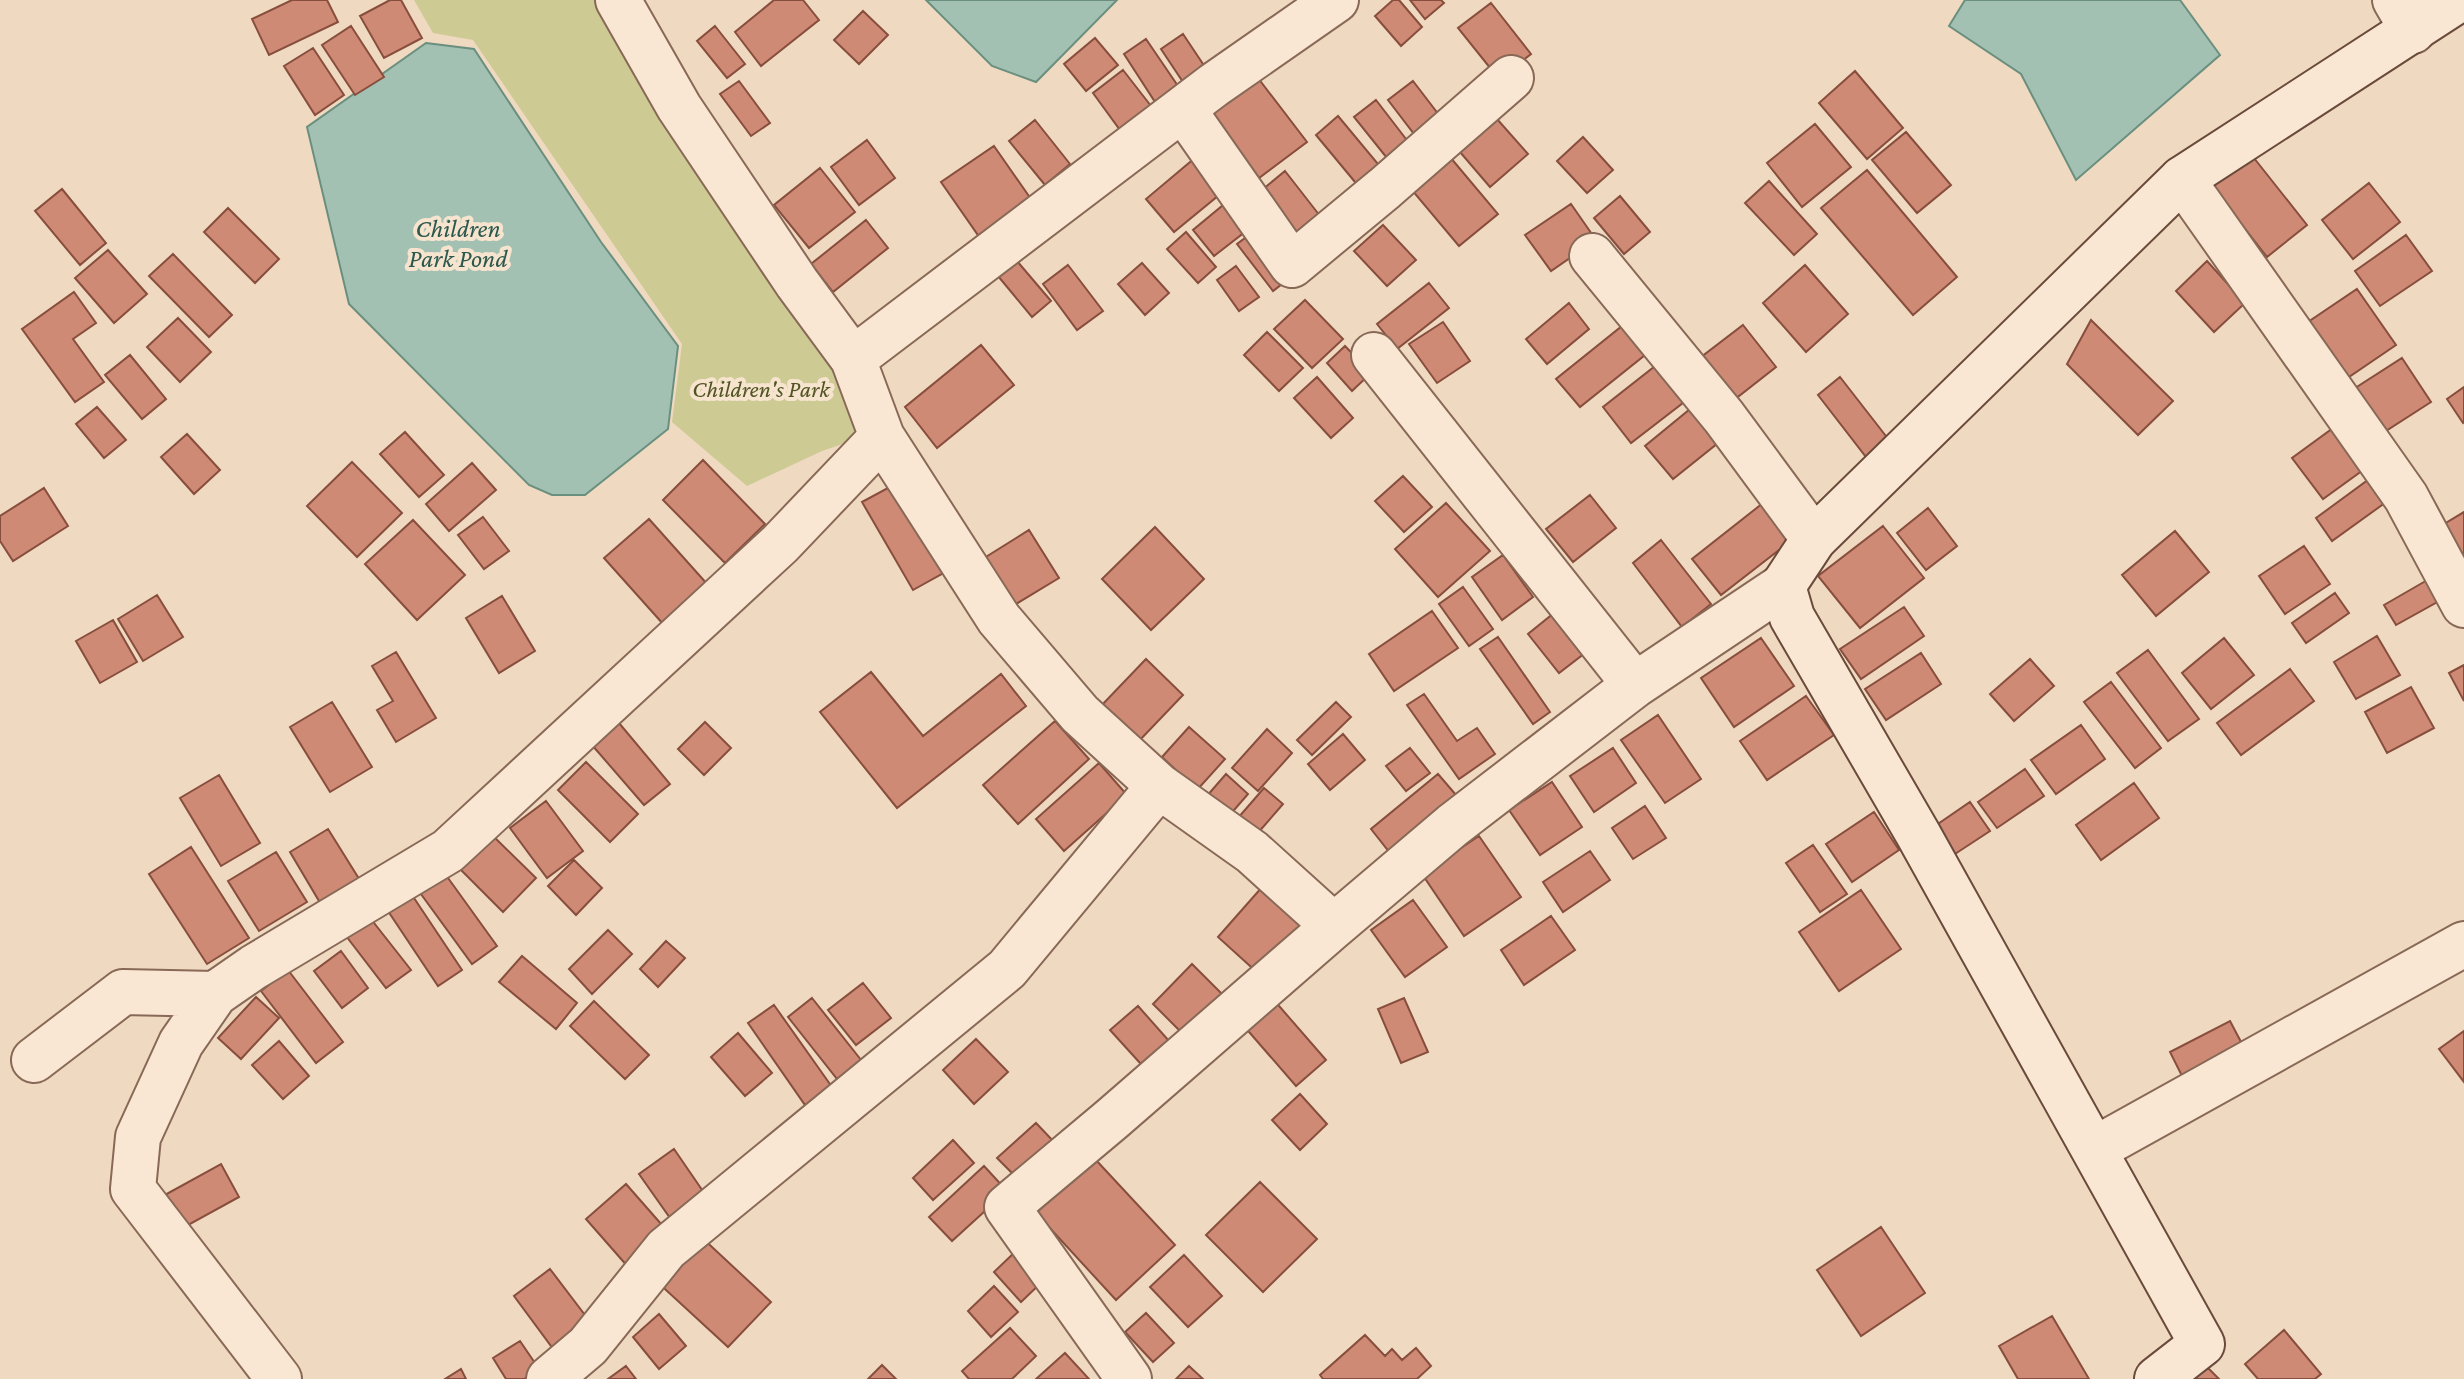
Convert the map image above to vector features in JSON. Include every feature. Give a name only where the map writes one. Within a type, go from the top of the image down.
[{"type":"street","points":[[618,0],[679,107],[797,283],[853,359],[882,437],[999,619],[1080,714],[1159,786],[1252,852],[1334,926]]},
{"type":"street","points":[[853,359],[1183,109],[1336,0]]},
{"type":"street","points":[[1129,1379],[1007,1207],[1453,825],[1635,685],[1783,586],[1814,539],[2182,179],[2404,16],[2458,0]]},
{"type":"street","points":[[1183,109],[1292,265],[1511,78]]},
{"type":"street","points":[[2182,179],[2406,497],[2464,605]]},
{"type":"street","points":[[1592,256],[1724,417],[1814,539]]},
{"type":"street","points":[[1374,355],[1635,685]]},
{"type":"street","points":[[279,1379],[133,1189],[138,1137],[181,1043],[215,994],[254,967],[448,851],[780,544],[882,437]]},
{"type":"street","points":[[1783,586],[1792,617],[2095,1149],[2202,1344],[2157,1379]]},
{"type":"street","points":[[549,1379],[588,1346],[666,1249],[1007,969],[1159,786]]},
{"type":"street","points":[[2095,1149],[2464,944]]},
{"type":"street","points":[[34,1060],[123,992],[215,994]]},
{"type":"green space","name":"Children's Park","points":[[414,0],[615,0],[849,370],[872,434],[822,451],[747,486],[672,422],[682,344],[473,40],[433,33]]},
{"type":"water","points":[[926,0],[1117,0],[1036,82],[992,66]]},
{"type":"water","points":[[1965,0],[2180,0],[2220,55],[2076,180],[2021,74],[1949,26]]},
{"type":"water","name":"Children Park Pond","points":[[426,43],[474,49],[601,242],[678,346],[668,429],[585,495],[552,495],[529,485],[349,304],[307,127]]},
{"type":"building","points":[[292,0],[327,0],[338,22],[269,55],[252,19]]},
{"type":"building","points":[[390,0],[401,0],[422,38],[384,58],[360,16]]},
{"type":"building","points":[[774,0],[803,0],[819,20],[761,66],[735,32]]},
{"type":"building","points":[[1393,0],[1399,0],[1422,27],[1401,46],[1375,16]]},
{"type":"building","points":[[1410,0],[1441,0],[1444,3],[1425,19]]},
{"type":"building","points":[[1491,3],[1531,54],[1499,79],[1458,28]]},
{"type":"building","points":[[863,11],[888,35],[859,64],[834,40]]},
{"type":"building","points":[[351,26],[384,77],[355,95],[322,45]]},
{"type":"building","points":[[715,26],[745,64],[727,78],[697,41]]},
{"type":"building","points":[[1183,34],[1207,70],[1185,85],[1161,49]]},
{"type":"building","points":[[1095,38],[1118,65],[1086,91],[1064,64]]},
{"type":"building","points":[[1146,39],[1180,89],[1157,105],[1124,54]]},
{"type":"building","points":[[313,48],[344,95],[315,115],[284,66]]},
{"type":"building","points":[[1123,70],[1151,106],[1120,130],[1093,93]]},
{"type":"building","points":[[1855,71],[1903,128],[1867,159],[1819,103]]},
{"type":"building","points":[[1258,78],[1307,142],[1259,178],[1211,113]]},
{"type":"building","points":[[739,81],[770,123],[751,136],[720,94]]},
{"type":"building","points":[[1413,81],[1449,128],[1424,147],[1388,100]]},
{"type":"building","points":[[1376,100],[1416,152],[1395,168],[1354,117]]},
{"type":"building","points":[[1338,116],[1388,176],[1365,194],[1316,135]]},
{"type":"building","points":[[1497,119],[1528,154],[1490,187],[1460,152]]},
{"type":"building","points":[[1035,120],[1070,164],[1045,185],[1009,141]]},
{"type":"building","points":[[1815,124],[1851,167],[1802,207],[1767,163]]},
{"type":"building","points":[[1906,132],[1951,185],[1917,213],[1872,160]]},
{"type":"building","points":[[1583,137],[1613,170],[1587,193],[1557,161]]},
{"type":"building","points":[[867,140],[895,178],[859,205],[831,167]]},
{"type":"building","points":[[994,146],[1033,202],[980,238],[941,182]]},
{"type":"building","points":[[1202,152],[1230,186],[1174,232],[1146,199]]},
{"type":"building","points":[[2250,153],[2307,225],[2267,257],[2210,184]]},
{"type":"building","points":[[1450,157],[1498,214],[1459,246],[1411,189]]},
{"type":"building","points":[[820,168],[855,212],[809,248],[774,205]]},
{"type":"building","points":[[1867,170],[1957,277],[1913,315],[1821,208]]},
{"type":"building","points":[[1285,171],[1331,230],[1309,249],[1262,190]]},
{"type":"building","points":[[1769,181],[1817,234],[1794,255],[1745,203]]},
{"type":"building","points":[[2369,183],[2400,222],[2353,259],[2322,220]]},
{"type":"building","points":[[62,189],[106,243],[80,265],[35,211]]},
{"type":"building","points":[[1620,196],[1650,232],[1624,254],[1594,218]]},
{"type":"building","points":[[1228,201],[1250,228],[1214,256],[1193,230]]},
{"type":"building","points":[[1571,204],[1596,240],[1551,271],[1525,235]]},
{"type":"building","points":[[228,208],[279,259],[255,283],[204,232]]},
{"type":"building","points":[[866,220],[888,248],[833,292],[811,264]]},
{"type":"building","points":[[1383,225],[1416,260],[1387,286],[1354,251]]},
{"type":"building","points":[[1260,227],[1295,274],[1273,291],[1237,244]]},
{"type":"building","points":[[1186,232],[1216,267],[1198,283],[1167,249]]},
{"type":"building","points":[[2406,235],[2432,271],[2380,306],[2355,271]]},
{"type":"building","points":[[108,250],[147,294],[114,323],[75,278]]},
{"type":"building","points":[[173,254],[232,315],[209,337],[149,276]]},
{"type":"building","points":[[1011,254],[1051,301],[1032,317],[993,270]]},
{"type":"building","points":[[2207,261],[2245,303],[2214,332],[2176,291]]},
{"type":"building","points":[[1142,263],[1169,293],[1145,315],[1118,284]]},
{"type":"building","points":[[1068,265],[1103,311],[1077,330],[1043,284]]},
{"type":"building","points":[[1805,265],[1848,314],[1806,352],[1763,303]]},
{"type":"building","points":[[1236,266],[1259,297],[1239,311],[1217,280]]},
{"type":"building","points":[[1429,283],[1449,308],[1397,349],[1377,324]]},
{"type":"building","points":[[2357,289],[2396,345],[2343,381],[2305,324]]},
{"type":"building","points":[[74,292],[96,323],[73,339],[104,382],[75,402],[22,329]]},
{"type":"building","points":[[1305,300],[1343,339],[1312,368],[1274,329]]},
{"type":"building","points":[[1569,303],[1589,329],[1547,364],[1526,339]]},
{"type":"building","points":[[178,318],[211,352],[180,382],[147,347]]},
{"type":"building","points":[[2091,320],[2173,401],[2138,435],[2067,364]]},
{"type":"building","points":[[1443,322],[1470,361],[1437,383],[1409,344]]},
{"type":"building","points":[[1743,325],[1776,367],[1725,407],[1692,364]]},
{"type":"building","points":[[1622,326],[1645,355],[1580,407],[1556,379]]},
{"type":"building","points":[[1267,332],[1303,368],[1279,391],[1244,355]]},
{"type":"building","points":[[981,345],[1014,385],[937,448],[905,407]]},
{"type":"building","points":[[1345,346],[1371,373],[1352,391],[1327,363]]},
{"type":"building","points":[[130,355],[166,399],[142,419],[105,375]]},
{"type":"building","points":[[2402,358],[2431,402],[2378,436],[2349,392]]},
{"type":"building","points":[[1659,363],[1688,399],[1631,443],[1603,407]]},
{"type":"building","points":[[1317,377],[1353,418],[1331,438],[1294,398]]},
{"type":"building","points":[[1840,377],[1896,449],[1873,466],[1818,395]]},
{"type":"building","points":[[2464,387],[2464,422],[2463,423],[2447,399]]},
{"type":"building","points":[[1695,405],[1723,439],[1673,479],[1645,446]]},
{"type":"building","points":[[97,407],[126,440],[104,458],[76,424]]},
{"type":"building","points":[[2340,423],[2370,465],[2323,499],[2292,458]]},
{"type":"building","points":[[405,432],[444,475],[419,497],[380,454]]},
{"type":"building","points":[[187,434],[220,470],[194,494],[161,457]]},
{"type":"building","points":[[703,460],[765,524],[725,563],[663,500]]},
{"type":"building","points":[[352,462],[402,513],[357,557],[307,506]]},
{"type":"building","points":[[472,463],[496,490],[449,531],[426,504]]},
{"type":"building","points":[[1403,476],[1432,507],[1404,532],[1375,501]]},
{"type":"building","points":[[2372,477],[2389,500],[2332,541],[2316,518]]},
{"type":"building","points":[[897,483],[947,571],[913,590],[862,502]]},
{"type":"building","points":[[44,488],[68,526],[13,561],[0,541],[0,516]]},
{"type":"building","points":[[1590,495],[1616,528],[1573,562],[1546,529]]},
{"type":"building","points":[[1446,503],[1490,551],[1438,597],[1395,549]]},
{"type":"building","points":[[1763,503],[1792,540],[1721,595],[1692,559]]},
{"type":"building","points":[[1928,508],[1957,546],[1926,570],[1897,533]]},
{"type":"building","points":[[2464,512],[2464,555],[2457,559],[2439,527]]},
{"type":"building","points":[[483,517],[509,551],[484,569],[458,535]]},
{"type":"building","points":[[649,519],[708,585],[664,625],[604,558]]},
{"type":"building","points":[[413,520],[465,575],[417,620],[365,564]]},
{"type":"building","points":[[1883,526],[1924,578],[1860,628],[1818,576]]},
{"type":"building","points":[[1155,527],[1204,579],[1151,630],[1102,579]]},
{"type":"building","points":[[1029,530],[1059,578],[1011,607],[981,560]]},
{"type":"building","points":[[2175,531],[2209,572],[2156,616],[2122,575]]},
{"type":"building","points":[[1661,540],[1711,604],[1682,627],[1633,563]]},
{"type":"building","points":[[2304,546],[2330,584],[2285,614],[2259,576]]},
{"type":"building","points":[[1503,555],[1533,597],[1502,620],[1472,577]]},
{"type":"building","points":[[2436,575],[2448,596],[2396,625],[2384,605]]},
{"type":"building","points":[[1463,587],[1493,629],[1469,646],[1439,604]]},
{"type":"building","points":[[2335,593],[2349,613],[2306,643],[2292,623]]},
{"type":"building","points":[[157,595],[183,637],[143,661],[118,619]]},
{"type":"building","points":[[502,596],[535,651],[499,673],[466,618]]},
{"type":"building","points":[[1904,607],[1924,636],[1861,679],[1840,649]]},
{"type":"building","points":[[1432,611],[1458,648],[1394,691],[1369,654]]},
{"type":"building","points":[[1554,613],[1585,653],[1559,673],[1528,634]]},
{"type":"building","points":[[113,620],[137,662],[100,683],[76,641]]},
{"type":"building","points":[[2377,636],[2400,675],[2356,699],[2334,662]]},
{"type":"building","points":[[1498,637],[1550,712],[1533,724],[1480,649]]},
{"type":"building","points":[[1761,638],[1794,686],[1734,727],[1701,678]]},
{"type":"building","points":[[2224,638],[2254,675],[2211,709],[2182,673]]},
{"type":"building","points":[[2148,650],[2199,719],[2168,741],[2117,673]]},
{"type":"building","points":[[396,652],[436,718],[396,742],[377,710],[393,701],[372,666]]},
{"type":"building","points":[[1921,653],[1941,684],[1886,720],[1865,689]]},
{"type":"building","points":[[1146,659],[1183,695],[1137,743],[1100,707]]},
{"type":"building","points":[[2030,659],[2054,686],[2014,721],[1990,694]]},
{"type":"building","points":[[2464,665],[2464,701],[2449,673]]},
{"type":"building","points":[[2290,669],[2314,701],[2241,755],[2217,723]]},
{"type":"building","points":[[871,672],[923,736],[1001,674],[1026,706],[897,808],[820,712]]},
{"type":"building","points":[[2111,682],[2161,748],[2135,768],[2084,702]]},
{"type":"building","points":[[2411,687],[2434,728],[2387,753],[2365,712]]},
{"type":"building","points":[[1424,694],[1457,741],[1477,728],[1495,754],[1459,779],[1407,705]]},
{"type":"building","points":[[1806,696],[1834,735],[1767,780],[1740,741]]},
{"type":"building","points":[[332,702],[372,767],[330,792],[290,727]]},
{"type":"building","points":[[1336,702],[1351,717],[1312,755],[1297,740]]},
{"type":"building","points":[[1658,715],[1701,779],[1665,803],[1621,740]]},
{"type":"building","points":[[1055,721],[1089,759],[1018,824],[983,785]]},
{"type":"building","points":[[705,722],[731,748],[704,775],[678,749]]},
{"type":"building","points":[[619,723],[670,784],[644,805],[592,745]]},
{"type":"building","points":[[2081,725],[2105,759],[2056,794],[2031,760]]},
{"type":"building","points":[[1189,727],[1225,759],[1197,790],[1162,757]]},
{"type":"building","points":[[1267,729],[1292,753],[1258,791],[1232,768]]},
{"type":"building","points":[[1343,734],[1365,760],[1330,790],[1308,764]]},
{"type":"building","points":[[1410,748],[1430,773],[1406,791],[1386,766]]},
{"type":"building","points":[[1613,748],[1636,783],[1594,812],[1570,776]]},
{"type":"building","points":[[586,762],[638,814],[610,842],[558,790]]},
{"type":"building","points":[[1099,763],[1127,795],[1064,851],[1036,819]]},
{"type":"building","points":[[2025,769],[2044,796],[1997,828],[1978,802]]},
{"type":"building","points":[[1226,774],[1248,794],[1228,817],[1206,797]]},
{"type":"building","points":[[1438,774],[1462,802],[1394,858],[1371,829]]},
{"type":"building","points":[[219,775],[260,843],[221,866],[180,798]]},
{"type":"building","points":[[1552,782],[1582,827],[1540,855],[1509,810]]},
{"type":"building","points":[[2134,783],[2159,818],[2101,860],[2076,825]]},
{"type":"building","points":[[1264,788],[1283,804],[1257,834],[1238,818]]},
{"type":"building","points":[[546,801],[583,851],[547,878],[510,828]]},
{"type":"building","points":[[1970,802],[1990,831],[1955,854],[1935,826]]},
{"type":"building","points":[[1645,806],[1666,838],[1633,859],[1612,828]]},
{"type":"building","points":[[1874,812],[1899,850],[1852,882],[1826,844]]},
{"type":"building","points":[[328,829],[361,882],[322,906],[290,852]]},
{"type":"building","points":[[490,833],[536,878],[503,912],[457,866]]},
{"type":"building","points":[[1479,836],[1521,897],[1464,936],[1422,874]]},
{"type":"building","points":[[1813,845],[1847,894],[1820,912],[1786,863]]},
{"type":"building","points":[[191,847],[249,938],[207,964],[149,874]]},
{"type":"building","points":[[1590,851],[1610,880],[1563,912],[1543,882]]},
{"type":"building","points":[[276,852],[307,902],[259,931],[228,881]]},
{"type":"building","points":[[574,860],[602,888],[576,915],[548,886]]},
{"type":"building","points":[[443,871],[497,946],[472,964],[418,890]]},
{"type":"building","points":[[1263,886],[1305,924],[1260,975],[1218,937]]},
{"type":"building","points":[[1861,890],[1901,949],[1839,991],[1799,932]]},
{"type":"building","points":[[410,892],[462,970],[438,986],[386,908]]},
{"type":"building","points":[[1413,900],[1447,947],[1405,977],[1371,930]]},
{"type":"building","points":[[367,914],[411,970],[386,988],[343,932]]},
{"type":"building","points":[[1551,916],[1575,950],[1524,985],[1501,950]]},
{"type":"building","points":[[608,930],[632,954],[592,994],[569,969]]},
{"type":"building","points":[[666,941],[685,958],[658,987],[640,969]]},
{"type":"building","points":[[341,951],[368,988],[342,1008],[314,971]]},
{"type":"building","points":[[522,956],[577,1003],[556,1029],[499,982]]},
{"type":"building","points":[[1192,964],[1230,1002],[1190,1041],[1153,1004]]},
{"type":"building","points":[[288,970],[343,1042],[316,1063],[261,991]]},
{"type":"building","points":[[863,983],[891,1018],[856,1045],[828,1010]]},
{"type":"building","points":[[256,997],[279,1018],[241,1059],[218,1038]]},
{"type":"building","points":[[812,998],[869,1070],[845,1089],[788,1017]]},
{"type":"building","points":[[1404,998],[1428,1052],[1401,1063],[1378,1009]]},
{"type":"building","points":[[1273,999],[1326,1060],[1296,1086],[1243,1025]]},
{"type":"building","points":[[594,1001],[649,1055],[625,1079],[570,1026]]},
{"type":"building","points":[[774,1005],[832,1087],[805,1105],[748,1023]]},
{"type":"building","points":[[1138,1006],[1177,1050],[1150,1074],[1110,1030]]},
{"type":"building","points":[[2230,1021],[2249,1057],[2188,1088],[2170,1052]]},
{"type":"building","points":[[2464,1031],[2464,1082],[2439,1049]]},
{"type":"building","points":[[738,1033],[772,1073],[745,1096],[711,1057]]},
{"type":"building","points":[[976,1039],[1008,1072],[974,1104],[943,1070]]},
{"type":"building","points":[[279,1041],[309,1076],[283,1099],[252,1065]]},
{"type":"building","points":[[1300,1094],[1327,1124],[1300,1150],[1272,1120]]},
{"type":"building","points":[[1036,1123],[1056,1144],[1018,1179],[997,1158]]},
{"type":"building","points":[[953,1140],[974,1163],[933,1200],[913,1178]]},
{"type":"building","points":[[674,1149],[709,1200],[675,1225],[639,1174]]},
{"type":"building","points":[[1095,1159],[1175,1245],[1116,1300],[1036,1213]]},
{"type":"building","points":[[221,1164],[239,1197],[181,1229],[163,1196]]},
{"type":"building","points":[[984,1166],[1007,1191],[952,1241],[929,1217]]},
{"type":"building","points":[[1260,1182],[1317,1239],[1263,1292],[1206,1235]]},
{"type":"building","points":[[626,1184],[669,1233],[629,1268],[586,1219]]},
{"type":"building","points":[[1881,1227],[1925,1293],[1861,1336],[1817,1270]]},
{"type":"building","points":[[697,1233],[771,1302],[728,1347],[654,1279]]},
{"type":"building","points":[[1016,1251],[1044,1280],[1021,1302],[994,1272]]},
{"type":"building","points":[[1184,1255],[1222,1296],[1188,1327],[1150,1287]]},
{"type":"building","points":[[550,1269],[591,1323],[554,1350],[514,1296]]},
{"type":"building","points":[[994,1286],[1018,1312],[991,1337],[968,1311]]},
{"type":"building","points":[[1146,1313],[1174,1343],[1153,1362],[1125,1332]]},
{"type":"building","points":[[659,1314],[686,1346],[659,1369],[633,1337]]},
{"type":"building","points":[[2052,1316],[2089,1379],[2018,1379],[1999,1346]]},
{"type":"building","points":[[1010,1328],[1036,1356],[1012,1379],[969,1379],[962,1371]]},
{"type":"building","points":[[2284,1330],[2321,1374],[2315,1379],[2258,1379],[2245,1364]]},
{"type":"building","points":[[1365,1335],[1385,1356],[1392,1349],[1402,1360],[1416,1348],[1431,1366],[1417,1379],[1323,1379],[1320,1375]]},
{"type":"building","points":[[520,1341],[539,1369],[524,1379],[506,1379],[493,1358]]},
{"type":"building","points":[[1065,1353],[1089,1379],[1036,1379]]},
{"type":"building","points":[[882,1365],[896,1379],[868,1379]]},
{"type":"building","points":[[626,1366],[636,1379],[608,1379]]},
{"type":"building","points":[[1189,1366],[1203,1379],[1176,1379]]},
{"type":"building","points":[[2207,1367],[2219,1379],[2194,1379]]},
{"type":"building","points":[[461,1369],[466,1379],[445,1379]]}]
